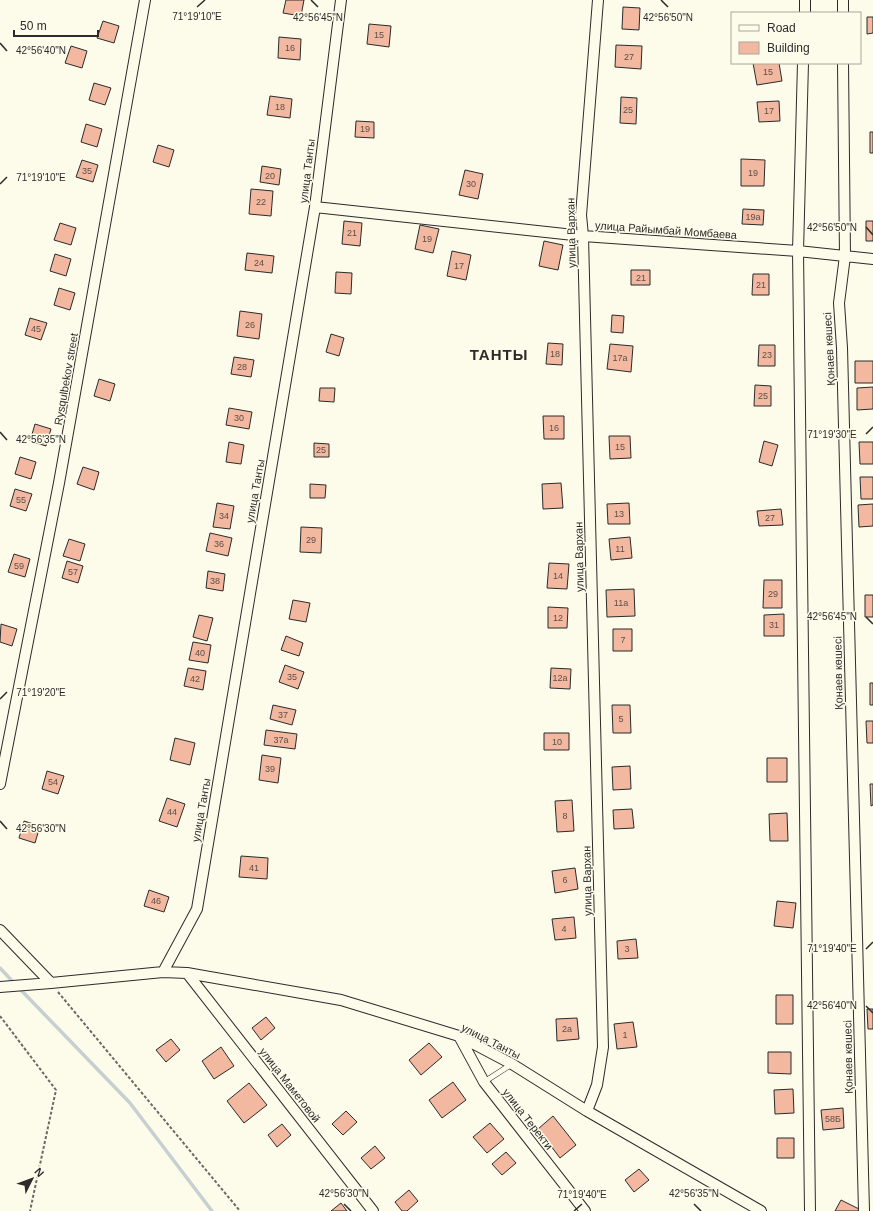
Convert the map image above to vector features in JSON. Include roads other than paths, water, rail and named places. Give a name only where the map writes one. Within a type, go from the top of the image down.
[{"type":"street","name":"Rysqulbekov street","points":[[0,784],[59,483],[145,0]]},
{"type":"street","name":"улица Танты","points":[[341,0],[315,206],[197,909],[163,972],[187,973],[341,1000],[459,1036],[512,1064],[587,1111],[761,1211]]},
{"type":"street","name":"улица Вархан","points":[[587,1111],[597,1085],[603,1047],[583,236],[581,215],[598,0]]},
{"type":"street","points":[[805,0],[805,12]]},
{"type":"street","points":[[843,0],[843,12]]},
{"type":"street","points":[[803,64],[798,251],[810,1211]]},
{"type":"street","name":"Қонаев көшесі","points":[[844,64],[846,256],[839,304],[842,348],[864,1211]]},
{"type":"street","name":"улица Райымбай Момбаева","points":[[315,206],[583,236],[798,251],[873,259]]},
{"type":"street","points":[[0,930],[51,983]]},
{"type":"street","points":[[0,987],[163,972]]},
{"type":"street","name":"улица Маметовой","points":[[187,973],[373,1211]]},
{"type":"street","name":"улица Теректи","points":[[459,1036],[484,1082],[584,1211]]},
{"type":"lane","points":[[484,1082],[512,1064]]},
{"type":"waterway","points":[[0,968],[15,984]]},
{"type":"waterway","points":[[19,988],[130,1103],[212,1211]]},
{"type":"district","name":"ТАНТЫ","points":[[499,355]]}]
